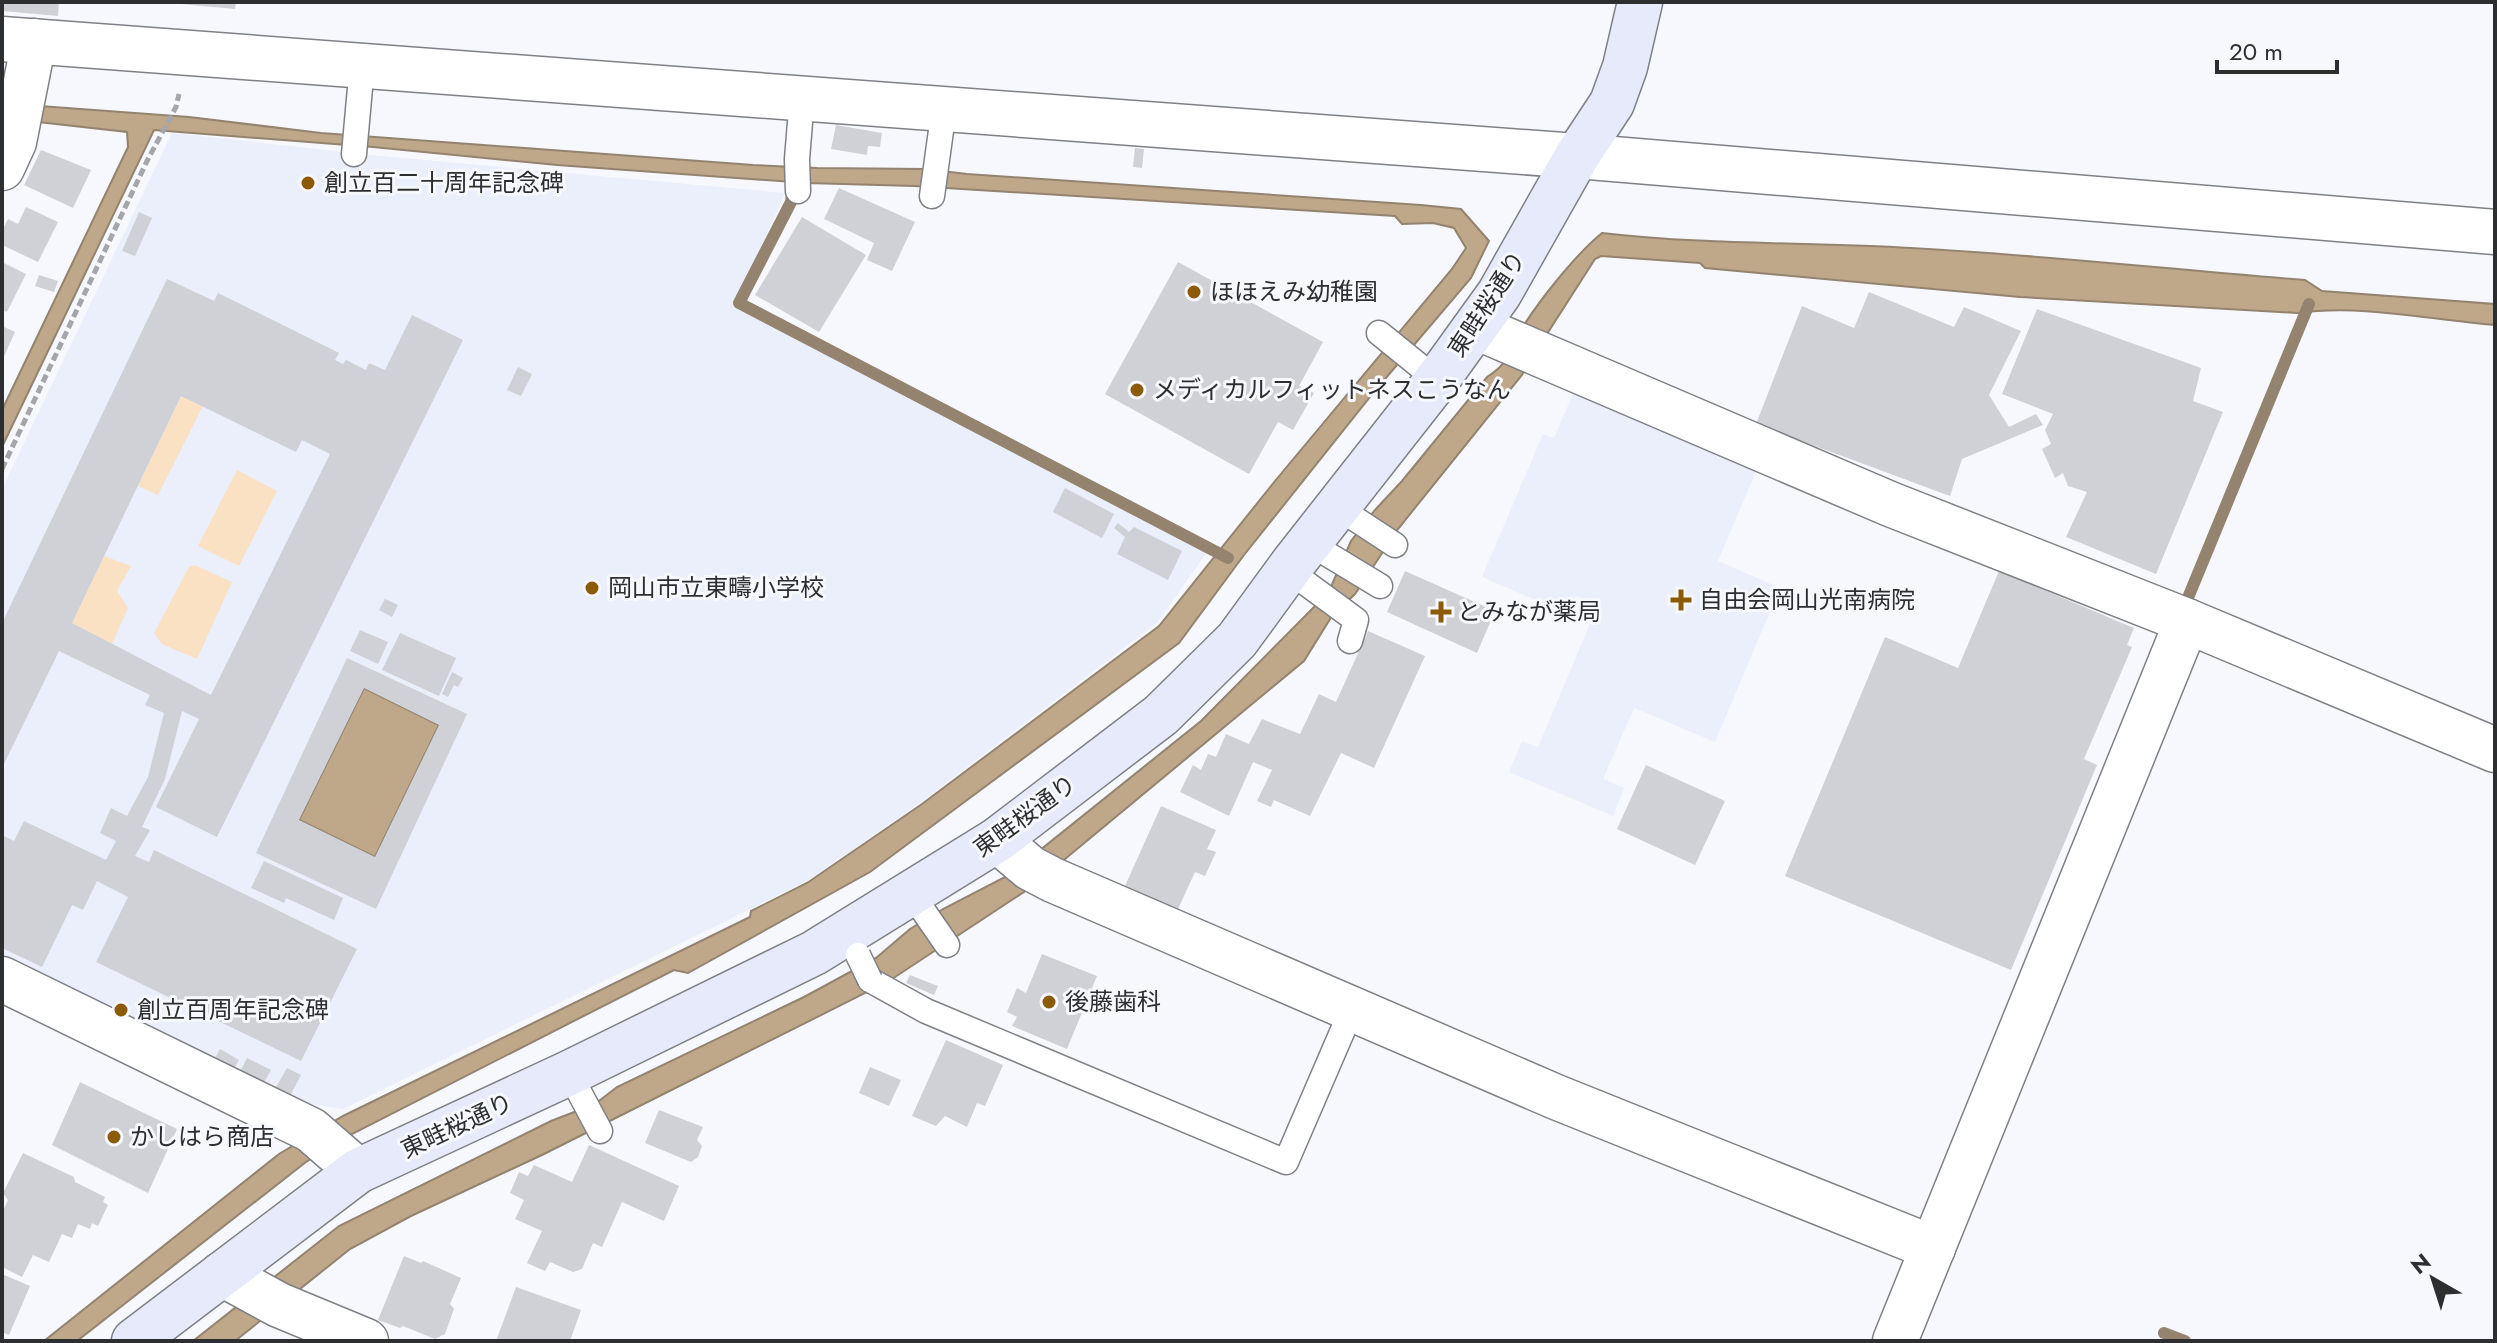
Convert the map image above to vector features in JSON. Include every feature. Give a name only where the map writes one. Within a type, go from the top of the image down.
[{"type":"street","name":"東畦桜通り","points":[[134,1341],[251,1290],[333,1150],[576,1086],[814,953],[853,943],[920,905],[997,840],[1161,715],[1237,640],[1321,576],[1424,370],[1506,340],[1499,294],[1577,156],[1612,103],[1625,67],[1640,2]]},
{"type":"street","points":[[2,168],[14,142],[20,110],[18,40],[1577,156],[2495,232]]},
{"type":"street","points":[[1506,340],[1890,504],[2187,621],[2495,750]]},
{"type":"street","points":[[1895,1341],[2187,621]]},
{"type":"street","points":[[997,840],[1041,874],[1556,1097],[1933,1248]]},
{"type":"street","points":[[2,979],[333,1150]]},
{"type":"street","points":[[251,1290],[366,1341]]},
{"type":"lane","points":[[354,154],[362,66]]},
{"type":"lane","points":[[798,191],[802,98]]},
{"type":"lane","points":[[932,196],[944,109]]},
{"type":"lane","points":[[1379,333],[1424,370]]},
{"type":"lane","points":[[1351,516],[1395,545]]},
{"type":"lane","points":[[1321,576],[1375,583]]},
{"type":"lane","points":[[1321,576],[1356,620],[1350,641]]},
{"type":"lane","points":[[920,905],[947,945]]},
{"type":"lane","points":[[853,943],[870,980],[926,1011],[1286,1162],[1352,1009]]},
{"type":"lane","points":[[576,1086],[600,1131]]},
{"type":"path","points":[[2,469],[176,107]]},
{"type":"shaded area","points":[[40,106],[189,117],[321,133],[753,165],[925,169],[1421,205],[1461,209],[1489,241],[1471,278],[1374,392],[1244,555],[1179,643],[870,872],[688,973],[674,970],[346,1137],[306,1162],[77,1341],[44,1341],[279,1154],[343,1116],[750,917],[751,911],[807,883],[922,804],[1159,626],[1466,248],[1454,228],[1433,223],[1402,224],[1395,216],[914,186],[807,183],[154,130],[2,447],[2,410],[128,147],[127,132],[2,118]]},
{"type":"shaded area","name":"岡山市立東疇小学校","points":[[172,133],[370,155],[785,193],[734,307],[1207,552],[1157,623],[921,802],[807,881],[343,1109],[288,1100],[2,971],[2,489]]},
{"type":"shaded area","points":[[1602,233],[1679,240],[1960,251],[2305,280],[2322,291],[2495,304],[2495,325],[2347,310],[2297,313],[2020,297],[1705,268],[1700,263],[1601,256],[1595,259],[1545,337],[1538,343],[1522,375],[1398,529],[1355,594],[1332,616],[1304,661],[1030,888],[889,981],[350,1249],[235,1341],[193,1341],[339,1226],[551,1121],[595,1104],[617,1087],[804,997],[876,958],[910,929],[943,909],[1009,875],[1201,721],[1320,601],[1330,589],[1351,541],[1487,377],[1504,362],[1519,333],[1546,294]]},
{"type":"shaded area","name":"自由会岡山光南病院","points":[[1576,387],[1759,464],[1718,561],[1780,588],[1715,742],[1634,708],[1603,779],[1624,788],[1613,816],[1509,772],[1522,741],[1538,747],[1598,605],[1576,596],[1568,614],[1482,577],[1543,434],[1554,438]]},
{"type":"shaded area","points":[[181,396],[203,406],[158,495],[138,486]]},
{"type":"shaded area","points":[[237,470],[277,491],[239,566],[198,546]]},
{"type":"shaded area","points":[[104,556],[131,566],[117,591],[128,608],[112,644],[72,623]]},
{"type":"shaded area","points":[[195,565],[232,582],[197,659],[162,644],[154,633],[189,567]]},
{"type":"shaded area","points":[[364,688],[439,725],[375,857],[299,820]]},
{"type":"building","points":[[2,2],[59,2],[58,16],[2,11]]},
{"type":"building","points":[[181,2],[236,2],[235,9]]},
{"type":"building","points":[[836,125],[882,133],[880,147],[868,146],[867,155],[831,149]]},
{"type":"building","points":[[1135,148],[1144,149],[1142,168],[1133,167]]},
{"type":"building","points":[[41,150],[91,170],[73,208],[24,185]]},
{"type":"building","points":[[839,188],[915,222],[892,271],[867,260],[874,243],[824,219]]},
{"type":"building","points":[[26,207],[58,222],[38,262],[2,245],[2,231],[8,219],[18,224]]},
{"type":"building","points":[[139,212],[152,218],[135,256],[122,251]]},
{"type":"building","points":[[802,217],[866,255],[819,332],[755,295]]},
{"type":"building","points":[[2,262],[26,274],[7,312],[2,310]]},
{"type":"building","points":[[1178,262],[1323,342],[1299,386],[1314,393],[1293,430],[1278,422],[1249,474],[1105,394]]},
{"type":"building","points":[[39,275],[58,281],[54,292],[35,286]]},
{"type":"building","points":[[167,279],[214,301],[218,293],[339,353],[335,360],[343,364],[346,360],[366,370],[369,363],[385,370],[412,315],[463,340],[217,837],[156,807],[199,719],[182,711],[165,779],[142,827],[150,830],[135,856],[149,862],[154,850],[357,949],[301,1061],[96,962],[128,897],[97,881],[83,910],[72,905],[42,967],[2,948],[2,835],[14,841],[24,821],[106,860],[116,841],[100,833],[111,808],[127,816],[148,777],[164,713],[145,705],[150,695],[59,651],[2,768],[2,623]],"holes":[[[181,396],[296,452],[302,440],[330,454],[211,695],[72,623]]]},
{"type":"building","points":[[1869,292],[1954,327],[1964,307],[2021,331],[1989,395],[2009,427],[2036,414],[2043,425],[1962,459],[1950,496],[1756,424],[1802,306],[1854,328]]},
{"type":"building","points":[[2037,309],[2201,368],[2193,401],[2223,412],[2156,574],[2066,537],[2087,492],[2068,486],[2063,473],[2055,478],[2042,449],[2051,444],[2045,430],[2053,414],[2002,394]]},
{"type":"building","points":[[2,326],[15,332],[2,361]]},
{"type":"building","points":[[518,367],[532,374],[521,396],[507,390]]},
{"type":"building","points":[[1065,488],[1114,514],[1102,538],[1053,512]]},
{"type":"building","points":[[1118,523],[1129,532],[1134,527],[1182,551],[1168,580],[1117,554],[1125,537],[1114,528]]},
{"type":"building","name":"とみなが薬局","points":[[1405,571],[1495,611],[1477,653],[1387,612]]},
{"type":"building","points":[[1999,571],[2134,628],[2127,645],[2132,647],[2084,759],[2097,765],[2011,970],[1785,876],[1885,637],[1958,668]]},
{"type":"building","points":[[385,599],[398,605],[392,617],[379,610]]},
{"type":"building","points":[[360,630],[388,642],[378,664],[350,651]]},
{"type":"building","points":[[1368,631],[1425,656],[1374,768],[1341,753],[1310,816],[1274,800],[1271,807],[1257,801],[1272,770],[1253,762],[1229,816],[1180,792],[1193,765],[1201,770],[1208,754],[1216,757],[1226,734],[1249,744],[1262,719],[1300,734],[1319,694],[1336,702]]},
{"type":"building","points":[[400,633],[456,658],[439,696],[382,670]]},
{"type":"building","points":[[347,658],[467,714],[376,909],[256,853]],"holes":[[[364,688],[439,725],[375,857],[299,820]]]},
{"type":"building","points":[[452,672],[463,678],[458,687],[454,685],[448,697],[442,694]]},
{"type":"building","points":[[1646,765],[1725,801],[1695,865],[1617,829]]},
{"type":"building","points":[[1161,806],[1216,830],[1207,849],[1216,852],[1205,876],[1195,872],[1178,909],[1125,886]]},
{"type":"building","points":[[264,861],[343,898],[334,920],[286,898],[284,903],[251,888]]},
{"type":"building","name":"後藤歯科","points":[[1042,954],[1097,976],[1067,1049],[1012,1026],[1017,1017],[1007,1012],[1017,988],[1026,993]]},
{"type":"building","points":[[910,975],[938,986],[934,995],[906,983]]},
{"type":"building","points":[[946,1040],[1003,1065],[985,1106],[977,1103],[967,1127],[945,1116],[936,1126],[912,1116]]},
{"type":"building","points":[[220,1049],[239,1060],[230,1075],[211,1065]]},
{"type":"building","points":[[247,1058],[271,1070],[261,1088],[238,1076]]},
{"type":"building","points":[[870,1067],[901,1080],[889,1106],[859,1093]]},
{"type":"building","points":[[287,1068],[301,1075],[289,1098],[275,1089]]},
{"type":"building","name":"かしはら商店","points":[[80,1082],[177,1129],[148,1193],[52,1145]]},
{"type":"building","points":[[659,1110],[703,1127],[697,1140],[702,1146],[698,1157],[691,1162],[645,1143]]},
{"type":"building","points":[[589,1145],[679,1186],[664,1221],[622,1202],[602,1247],[593,1243],[582,1269],[573,1272],[550,1262],[545,1271],[527,1263],[542,1231],[515,1219],[524,1200],[510,1193],[519,1172],[528,1176],[534,1165],[572,1182]]},
{"type":"building","points":[[23,1153],[74,1177],[75,1182],[105,1197],[103,1202],[108,1205],[98,1226],[92,1223],[90,1229],[78,1224],[72,1238],[62,1234],[49,1262],[33,1255],[22,1277],[2,1267],[2,1213],[8,1200],[3,1193]]},
{"type":"building","points":[[404,1256],[461,1278],[450,1304],[454,1309],[445,1334],[435,1339],[378,1320]]},
{"type":"building","points":[[2,1274],[30,1286],[9,1335],[2,1332]]},
{"type":"building","points":[[516,1287],[581,1310],[570,1341],[496,1341]]},
{"type":"waterway","points":[[793,186],[791,202],[739,303],[1228,558]]},
{"type":"waterway","points":[[2185,605],[2309,304]]},
{"type":"waterway","points":[[2164,1333],[2185,1341]]},
{"type":"place","name":"創立百二十周年記念碑","points":[[308,183]]},
{"type":"place","name":"ほほえみ幼稚園","points":[[1194,292]]},
{"type":"place","name":"メディカルフィットネスこうなん","points":[[1137,390]]},
{"type":"place","name":"岡山市立東疇小学校","points":[[592,588]]},
{"type":"place","name":"自由会岡山光南病院","points":[[1681,600]]},
{"type":"place","name":"とみなが薬局","points":[[1441,612]]},
{"type":"place","name":"後藤歯科","points":[[1049,1002]]},
{"type":"place","name":"創立百周年記念碑","points":[[121,1010]]},
{"type":"place","name":"かしはら商店","points":[[114,1137]]}]
